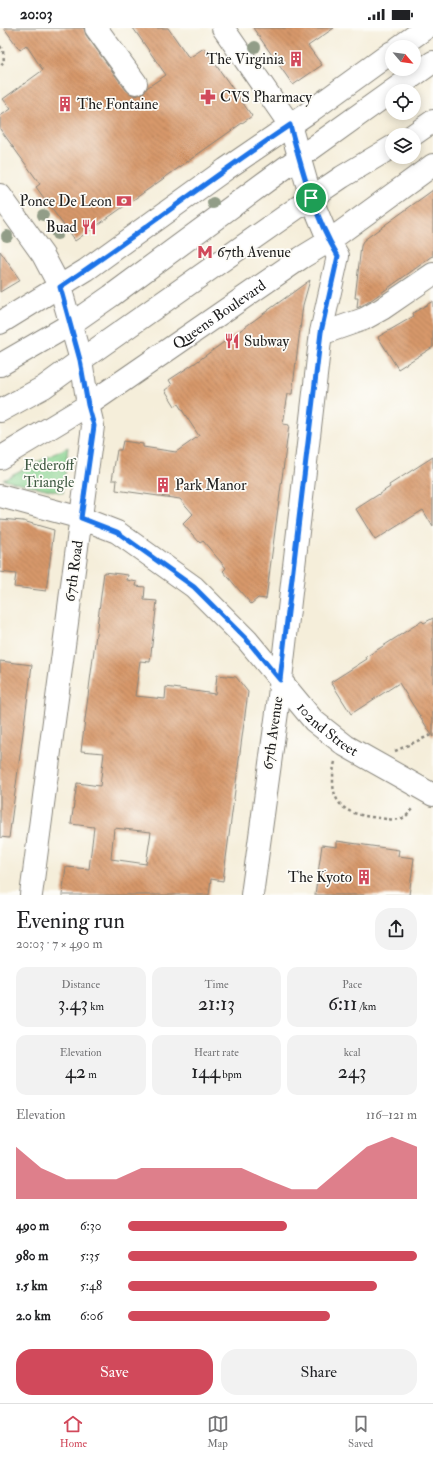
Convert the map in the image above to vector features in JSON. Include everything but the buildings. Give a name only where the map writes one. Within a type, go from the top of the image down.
[{"type":"street","points":[[96,28],[136,83]]},
{"type":"street","points":[[409,40],[426,28]]},
{"type":"street","name":"67th Avenue","points":[[229,30],[290,125],[311,198],[329,241],[338,256],[321,334],[280,680],[252,895]]},
{"type":"street","points":[[0,323],[86,270],[385,57]]},
{"type":"street","points":[[402,84],[433,62]]},
{"type":"street","points":[[0,365],[71,324],[385,96]]},
{"type":"street","points":[[421,132],[433,120]]},
{"type":"street","points":[[0,411],[44,387],[80,360],[311,198],[385,151]]},
{"type":"street","name":"Queens Boulevard","points":[[0,458],[88,405],[329,241],[433,164]]},
{"type":"street","name":"67th Road","points":[[0,195],[43,255],[60,287],[80,360],[88,405],[94,426],[31,895]]},
{"type":"street","points":[[321,334],[364,319],[382,309],[433,274]]},
{"type":"street","name":"102nd Street","points":[[0,496],[81,518],[117,532],[194,587],[247,640],[314,722],[346,746],[425,800]]},
{"type":"path","points":[[0,46],[4,51],[4,62],[0,65]]},
{"type":"path","points":[[390,753],[433,734]]},
{"type":"path","points":[[337,758],[333,769],[333,787],[337,800],[344,809],[363,816],[395,820],[404,818],[425,800]]},
{"type":"green space","name":"Federoff Triangle","points":[[68,447],[63,493],[3,479]]},
{"type":"place","name":"The Virginia","points":[[296,59]]},
{"type":"place","name":"CVS Pharmacy","points":[[208,97]]},
{"type":"place","name":"The Fontaine","points":[[65,104]]},
{"type":"place","name":"Ponce De Leon","points":[[124,201]]},
{"type":"place","name":"Buad","points":[[89,227]]},
{"type":"place","name":"67th Avenue","points":[[205,252]]},
{"type":"place","name":"Subway","points":[[232,341]]},
{"type":"place","name":"Park Manor","points":[[163,485]]},
{"type":"place","name":"The Kyoto","points":[[364,877]]},
{"type":"route","points":[[290,125],[311,198],[329,241],[338,256],[321,332],[280,680],[247,640],[194,587],[117,532],[81,518],[94,426],[88,405],[80,360],[60,287],[290,125]]}]
